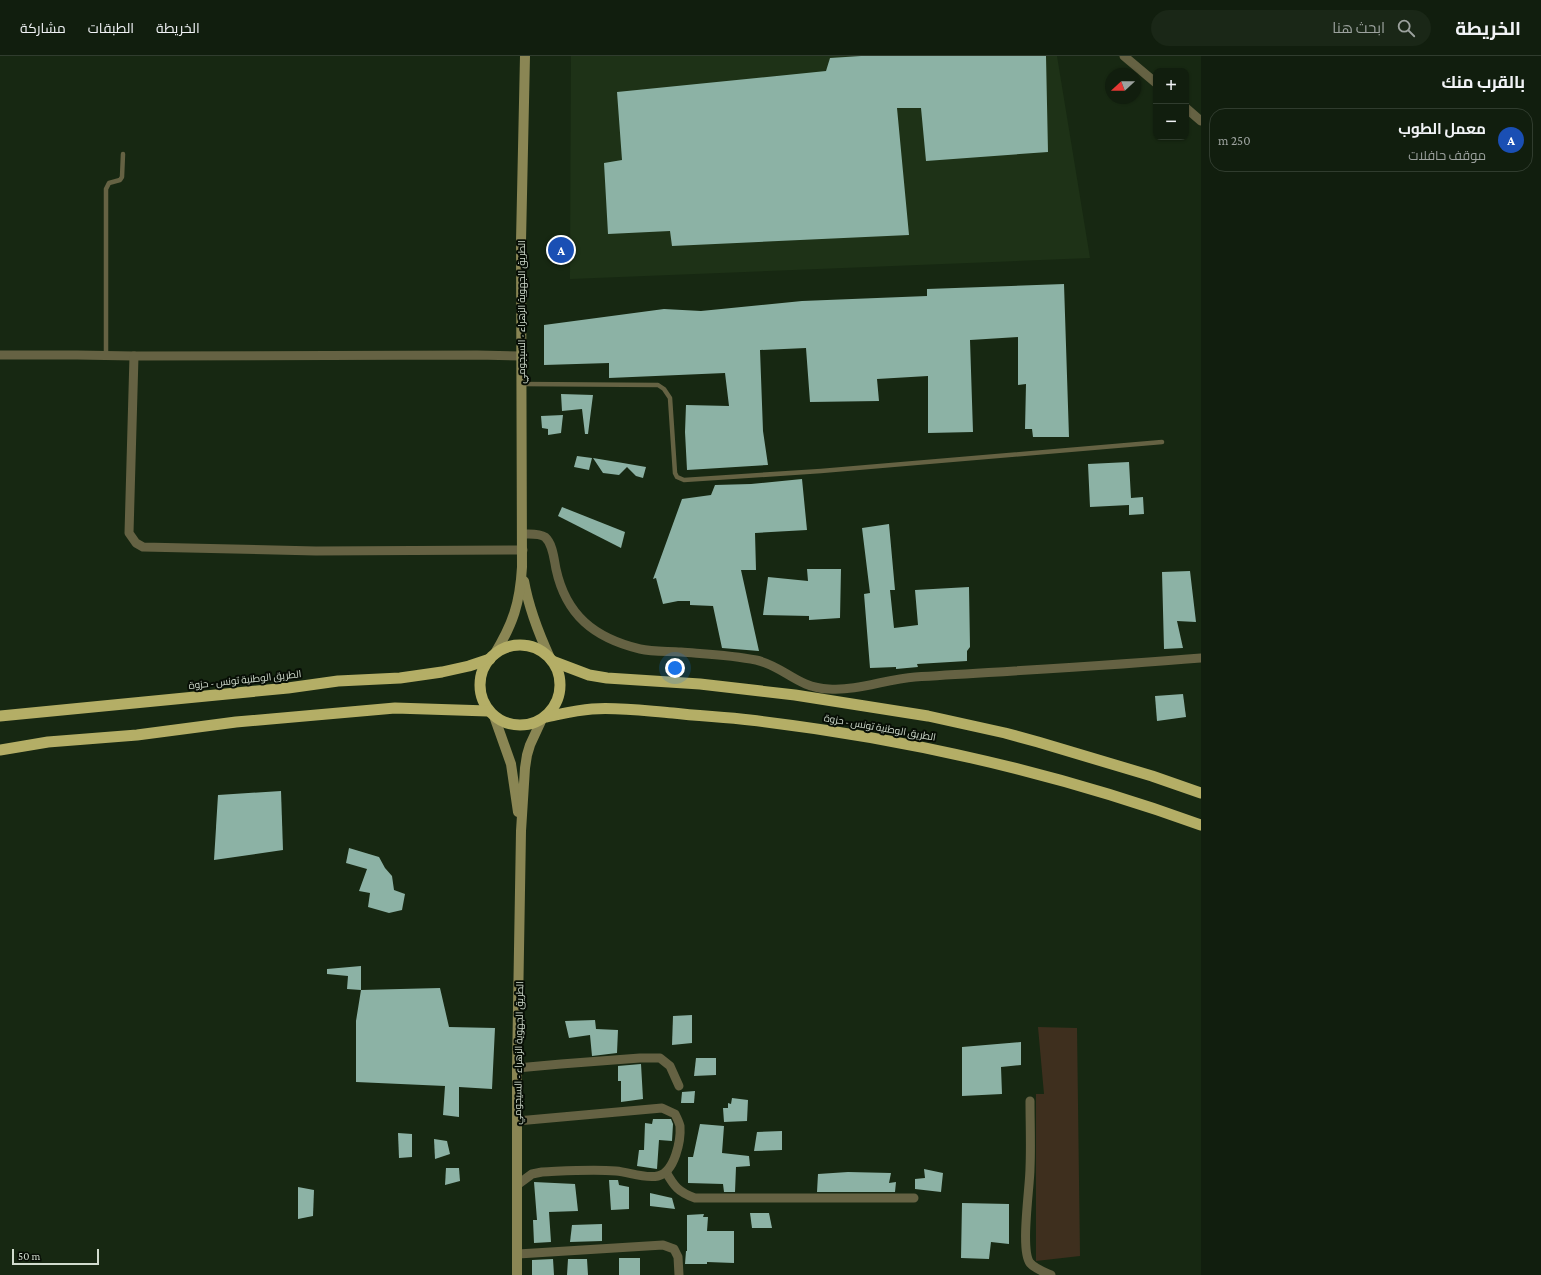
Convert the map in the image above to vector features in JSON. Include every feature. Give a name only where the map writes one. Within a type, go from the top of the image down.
[{"type":"highway","points":[[516,645],[534,648],[551,660],[558,672],[560,690],[554,708],[544,718],[531,725],[518,726],[505,723],[491,713],[482,698],[480,684],[482,671],[492,657],[504,648],[516,645]]},
{"type":"highway","name":"الطريق الوطنية تونس - حزوة","points":[[0,716],[288,688],[338,681],[400,678],[442,672],[469,666],[492,657]]},
{"type":"highway","name":"الطريق الوطنية تونس - حزوة","points":[[551,660],[589,675],[607,678],[700,684],[795,695],[928,716],[1038,742],[1152,776],[1201,793]]},
{"type":"highway","points":[[0,750],[48,742],[137,735],[286,717],[395,708],[491,713]]},
{"type":"highway","name":"الطريق الوطنية تونس - حزوة","points":[[544,718],[591,709],[641,710],[731,718],[799,726],[863,736],[929,748],[1044,775],[1201,825]]},
{"type":"main road","name":"الطريق الجهوية الزهراء - السيجومي","points":[[492,657],[506,635],[515,613],[520,590],[523,550],[521,241],[525,56]]},
{"type":"main road","name":"الطريق الجهوية الزهراء - السيجومي","points":[[522,567],[528,599],[537,630],[551,660]]},
{"type":"main road","name":"الطريق الجهوية الزهراء - السيجومي","points":[[491,713],[510,764],[515,784],[521,831]]},
{"type":"main road","name":"الطريق الجهوية الزهراء - السيجومي","points":[[518,1275],[517,1068],[521,831],[527,755],[530,745],[544,718]]},
{"type":"street","points":[[1124,56],[1153,80]]},
{"type":"street","points":[[1189,111],[1201,121]]},
{"type":"street","points":[[0,355],[521,356]]},
{"type":"street","points":[[134,356],[130,533],[136,543],[143,547],[316,551],[523,550]]},
{"type":"street","points":[[522,534],[539,535],[548,541],[551,547],[558,579],[570,606],[579,618],[610,639],[626,646],[644,650],[708,654],[758,660],[771,665],[803,684],[815,688],[846,688],[912,678],[1066,669],[1201,658]]},
{"type":"street","points":[[517,1068],[654,1057],[665,1060],[670,1066],[679,1086]]},
{"type":"street","points":[[1030,1100],[1030,1168],[1026,1252],[1029,1263],[1037,1269],[1051,1275]]},
{"type":"street","points":[[517,1121],[662,1108],[675,1114],[680,1124],[678,1147],[672,1163],[666,1172],[659,1176],[648,1176],[616,1171],[542,1172],[532,1174],[517,1185]]},
{"type":"street","points":[[666,1172],[674,1186],[683,1194],[695,1198],[914,1198]]},
{"type":"street","points":[[518,1254],[663,1245],[674,1249],[678,1257],[679,1275]]},
{"type":"lane","points":[[106,356],[106,189],[109,184],[120,180],[122,177],[123,154]]},
{"type":"lane","points":[[521,384],[658,385],[664,389],[670,398],[675,472],[677,477],[684,480],[821,471],[1162,442]]},
{"type":"shaded area","points":[[571,56],[1057,56],[1090,258],[570,279]]},
{"type":"shaded area","points":[[1038,1027],[1077,1028],[1080,1256],[1036,1261],[1036,1094],[1044,1094]]},
{"type":"building","points":[[861,56],[1046,56],[1048,152],[926,161],[921,108],[897,108],[909,235],[672,246],[670,231],[608,234],[604,163],[622,160],[617,92],[826,71],[830,58]]},
{"type":"building","points":[[1064,284],[1069,437],[1033,437],[1032,429],[1025,429],[1026,384],[1018,385],[1018,337],[970,340],[973,432],[928,433],[928,376],[877,379],[879,401],[810,402],[806,348],[760,350],[763,431],[768,465],[687,470],[685,432],[686,405],[729,406],[725,373],[609,378],[609,363],[544,365],[544,325],[664,309],[701,311],[802,301],[927,296],[927,289]]},
{"type":"building","points":[[561,394],[593,395],[588,434],[585,434],[582,409],[562,411]]},
{"type":"building","points":[[563,415],[561,433],[548,435],[548,429],[542,428],[541,416]]},
{"type":"building","points":[[577,456],[592,458],[589,470],[574,467]]},
{"type":"building","points":[[593,458],[646,467],[643,478],[636,476],[627,467],[619,475],[603,473]]},
{"type":"building","points":[[1129,462],[1131,498],[1143,497],[1144,514],[1129,515],[1129,505],[1090,507],[1088,464]]},
{"type":"building","points":[[802,479],[807,530],[755,533],[756,570],[741,570],[759,651],[722,648],[713,606],[690,605],[690,601],[678,601],[663,604],[656,578],[653,579],[682,499],[711,495],[715,485],[751,484]]},
{"type":"building","points":[[562,507],[625,532],[621,548],[558,516]]},
{"type":"building","points":[[889,524],[895,590],[890,590],[894,628],[918,625],[915,590],[969,587],[970,647],[967,651],[967,661],[917,664],[918,667],[896,669],[896,667],[870,668],[864,594],[870,593],[862,528]]},
{"type":"building","points":[[807,569],[841,569],[840,618],[809,620],[809,616],[763,615],[768,577],[808,581]]},
{"type":"building","points":[[1190,571],[1196,622],[1177,621],[1183,648],[1164,649],[1162,572]]},
{"type":"building","points":[[1183,694],[1186,717],[1157,721],[1155,696]]},
{"type":"building","points":[[281,791],[283,850],[214,860],[218,795]]},
{"type":"building","points":[[349,848],[379,857],[385,868],[392,876],[394,890],[405,894],[402,910],[389,913],[368,907],[370,893],[359,891],[367,869],[346,863]]},
{"type":"building","points":[[361,966],[361,990],[347,989],[348,976],[327,974],[327,969]]},
{"type":"building","points":[[440,988],[449,1027],[495,1028],[492,1089],[459,1087],[459,1117],[443,1115],[445,1086],[356,1082],[356,1021],[361,990]]},
{"type":"building","points":[[692,1015],[692,1043],[672,1045],[673,1016]]},
{"type":"building","points":[[595,1020],[596,1029],[618,1030],[617,1053],[592,1056],[590,1035],[569,1038],[565,1021]]},
{"type":"building","points":[[1021,1042],[1021,1065],[1001,1067],[1002,1094],[962,1096],[962,1047]]},
{"type":"building","points":[[696,1058],[716,1058],[716,1075],[694,1076]]},
{"type":"building","points":[[641,1064],[643,1099],[621,1102],[621,1081],[618,1081],[618,1066]]},
{"type":"building","points":[[695,1091],[694,1103],[681,1103],[682,1092]]},
{"type":"building","points":[[732,1098],[748,1100],[747,1121],[724,1122],[723,1108],[728,1108],[728,1103],[731,1104]]},
{"type":"building","points":[[653,1119],[671,1119],[673,1124],[672,1141],[659,1140],[657,1169],[637,1166],[639,1150],[644,1150],[645,1123],[652,1124]]},
{"type":"building","points":[[700,1124],[724,1126],[722,1153],[749,1156],[750,1166],[736,1167],[735,1192],[724,1192],[723,1184],[688,1183],[688,1157],[693,1157]]},
{"type":"building","points":[[782,1131],[782,1150],[754,1151],[757,1132]]},
{"type":"building","points":[[398,1133],[412,1134],[412,1157],[399,1158]]},
{"type":"building","points":[[434,1139],[447,1141],[450,1154],[435,1159]]},
{"type":"building","points":[[446,1168],[459,1168],[460,1181],[445,1185]]},
{"type":"building","points":[[924,1169],[943,1173],[941,1192],[915,1189],[915,1179],[925,1178]]},
{"type":"building","points":[[848,1172],[891,1173],[889,1183],[896,1182],[895,1192],[817,1192],[818,1174]]},
{"type":"building","points":[[609,1180],[618,1180],[619,1185],[629,1187],[629,1209],[611,1210]]},
{"type":"building","points":[[534,1182],[575,1184],[578,1211],[549,1212],[551,1242],[534,1243],[533,1220],[537,1220]]},
{"type":"building","points":[[298,1187],[314,1190],[313,1216],[298,1219]]},
{"type":"building","points":[[650,1193],[672,1198],[675,1209],[650,1206]]},
{"type":"building","points":[[962,1203],[1009,1204],[1009,1244],[991,1242],[989,1259],[961,1258]]},
{"type":"building","points":[[750,1213],[769,1213],[772,1228],[752,1228]]},
{"type":"building","points":[[704,1214],[703,1217],[708,1217],[707,1231],[734,1231],[734,1263],[707,1262],[707,1264],[685,1264],[687,1251],[687,1215]]},
{"type":"building","points":[[602,1224],[602,1241],[570,1242],[572,1225]]},
{"type":"building","points":[[619,1258],[640,1258],[640,1275],[619,1275]]},
{"type":"building","points":[[553,1259],[554,1275],[532,1275],[532,1260]]},
{"type":"building","points":[[568,1259],[587,1259],[588,1275],[567,1275]]},
{"type":"place","name":"معمل الطوب","points":[[561,250]]}]
